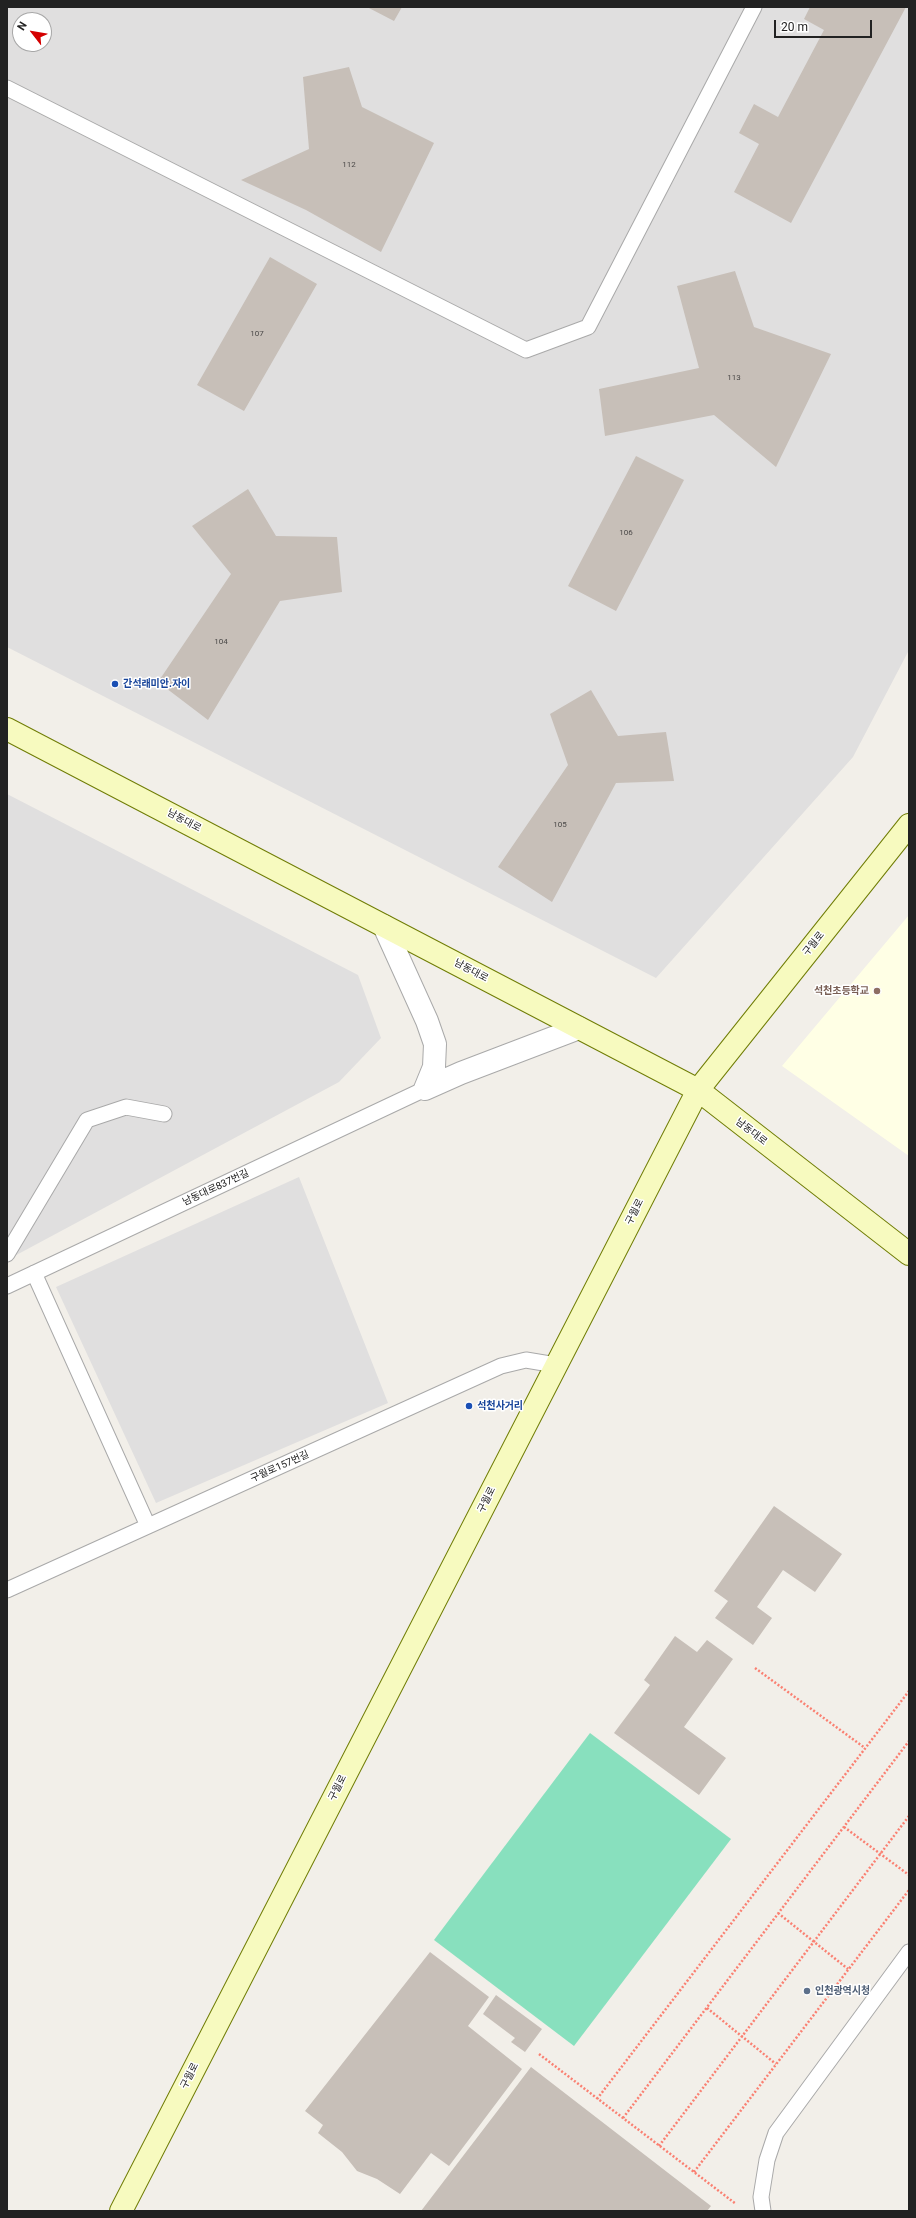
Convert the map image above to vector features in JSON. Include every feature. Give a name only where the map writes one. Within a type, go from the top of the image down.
[{"type":"main road","name":"남동대로","points":[[7,729],[698,1090],[909,1254]]},
{"type":"main road","name":"구월로","points":[[121,2211],[698,1090],[909,825]]},
{"type":"street","points":[[384,926],[427,1021],[434,1044],[434,1067],[426,1090]]},
{"type":"street","points":[[426,1090],[461,1073],[579,1028]]},
{"type":"lane","points":[[7,88],[526,350],[588,326],[754,7]]},
{"type":"lane","name":"남동대로837번길","points":[[7,1286],[426,1090]]},
{"type":"lane","points":[[7,1254],[87,1120],[126,1107],[164,1114]]},
{"type":"lane","points":[[34,1273],[148,1526]]},
{"type":"lane","name":"구월로157번길","points":[[7,1590],[502,1366],[526,1360],[556,1365]]},
{"type":"lane","points":[[763,2211],[762,2197],[767,2160],[776,2133],[909,1952]]},
{"type":"path","points":[[755,1668],[865,1748]]},
{"type":"path","points":[[597,2098],[909,1691]]},
{"type":"path","points":[[623,2118],[909,1741]]},
{"type":"path","points":[[659,2146],[909,1816]]},
{"type":"path","points":[[844,1827],[909,1875]]},
{"type":"path","points":[[694,2172],[909,1890]]},
{"type":"path","points":[[778,1913],[815,1940],[848,1969]]},
{"type":"path","points":[[706,2008],[776,2064]]},
{"type":"path","points":[[539,2054],[740,2207]]},
{"type":"shaded area","points":[[7,7],[909,7],[909,650],[853,757],[656,978],[7,647]]},
{"type":"shaded area","points":[[7,794],[358,975],[381,1038],[339,1082],[7,1260]]},
{"type":"shaded area","name":"석천초등학교","points":[[909,915],[909,1156],[782,1066]]},
{"type":"shaded area","points":[[299,1177],[388,1403],[156,1503],[56,1287]]},
{"type":"green space","points":[[590,1733],[731,1839],[574,2046],[434,1940]]},
{"type":"building","points":[[367,7],[402,7],[394,21]]},
{"type":"building","points":[[810,7],[906,7],[791,223],[734,192],[759,144],[739,133],[754,104],[778,117],[824,30],[804,19]]},
{"type":"building","points":[[349,67],[362,107],[434,143],[381,252],[306,210],[241,180],[309,149],[303,77]]},
{"type":"building","points":[[270,257],[317,284],[244,411],[197,385]]},
{"type":"building","points":[[735,271],[754,327],[831,354],[776,467],[714,415],[605,436],[599,389],[699,368],[677,286]]},
{"type":"building","points":[[636,456],[684,480],[616,611],[568,586]]},
{"type":"building","points":[[248,489],[276,536],[337,537],[342,592],[280,601],[208,720],[158,682],[231,574],[192,526]]},
{"type":"building","points":[[591,690],[618,736],[666,732],[674,781],[616,783],[552,902],[498,867],[568,765],[550,714]]},
{"type":"building","points":[[774,1506],[842,1554],[815,1592],[783,1570],[757,1607],[772,1618],[753,1645],[715,1618],[728,1601],[714,1591]]},
{"type":"building","points":[[675,1636],[697,1652],[707,1640],[733,1659],[684,1727],[726,1758],[699,1795],[614,1733],[650,1685],[644,1680]]},
{"type":"building","points":[[430,1952],[489,1997],[468,2026],[522,2069],[449,2166],[431,2153],[400,2194],[377,2179],[357,2171],[342,2152],[318,2133],[323,2125],[305,2111]]},
{"type":"building","points":[[496,1995],[542,2029],[525,2052],[511,2042],[515,2038],[483,2014]]},
{"type":"building","points":[[531,2067],[711,2206],[707,2211],[421,2211]]},
{"type":"place","name":"간석래미안.자이","points":[[115,684]]},
{"type":"place","name":"석천초등학교","points":[[877,991]]},
{"type":"place","name":"석천사거리","points":[[469,1406]]},
{"type":"place","name":"인천광역시청","points":[[807,1991]]}]
